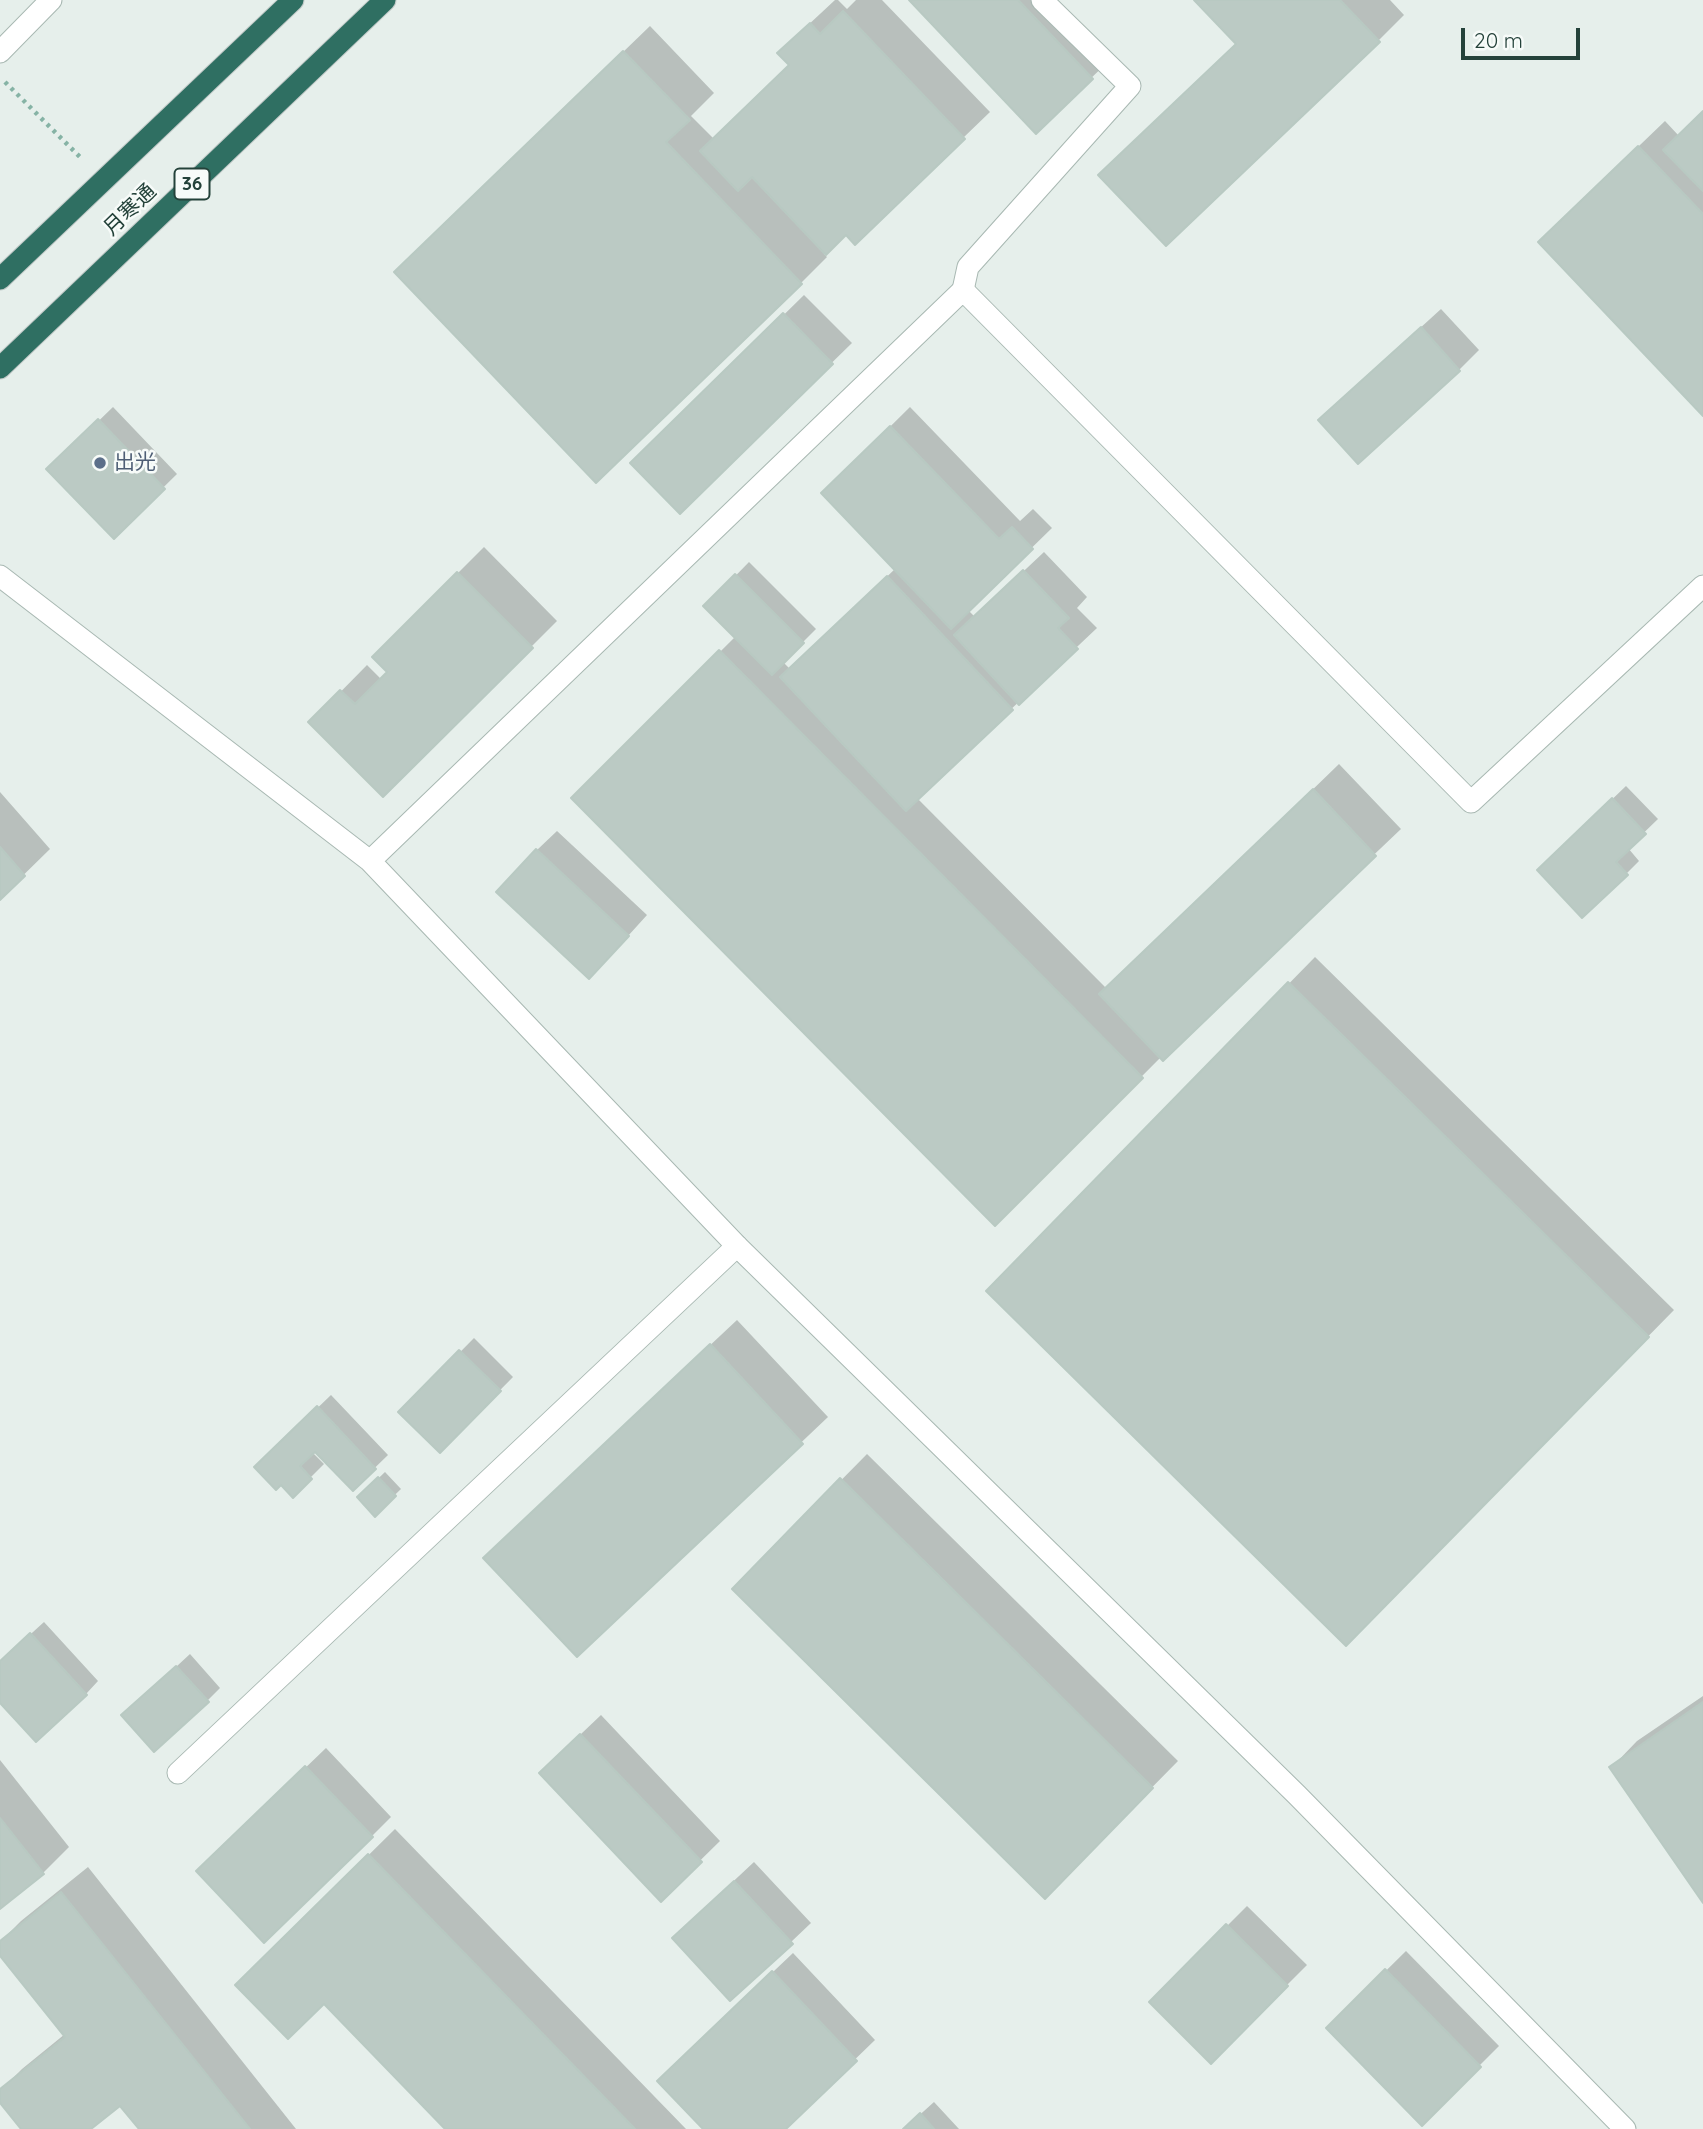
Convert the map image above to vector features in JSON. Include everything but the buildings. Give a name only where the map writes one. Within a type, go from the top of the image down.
[{"type":"highway","name":"月寒通","points":[[0,279],[293,0]]},
{"type":"highway","name":"月寒通","points":[[0,368],[385,0]]},
{"type":"street","points":[[3,44],[51,0]]},
{"type":"street","points":[[370,861],[962,290],[968,267],[1130,86],[1042,0]]},
{"type":"street","points":[[962,290],[1471,802],[1703,586]]},
{"type":"street","points":[[0,576],[370,861],[737,1246],[1297,1796],[1625,2129]]},
{"type":"street","points":[[178,1773],[737,1246]]},
{"type":"path","points":[[0,77],[103,180]]},
{"type":"place","name":"出光","points":[[100,463]]}]
